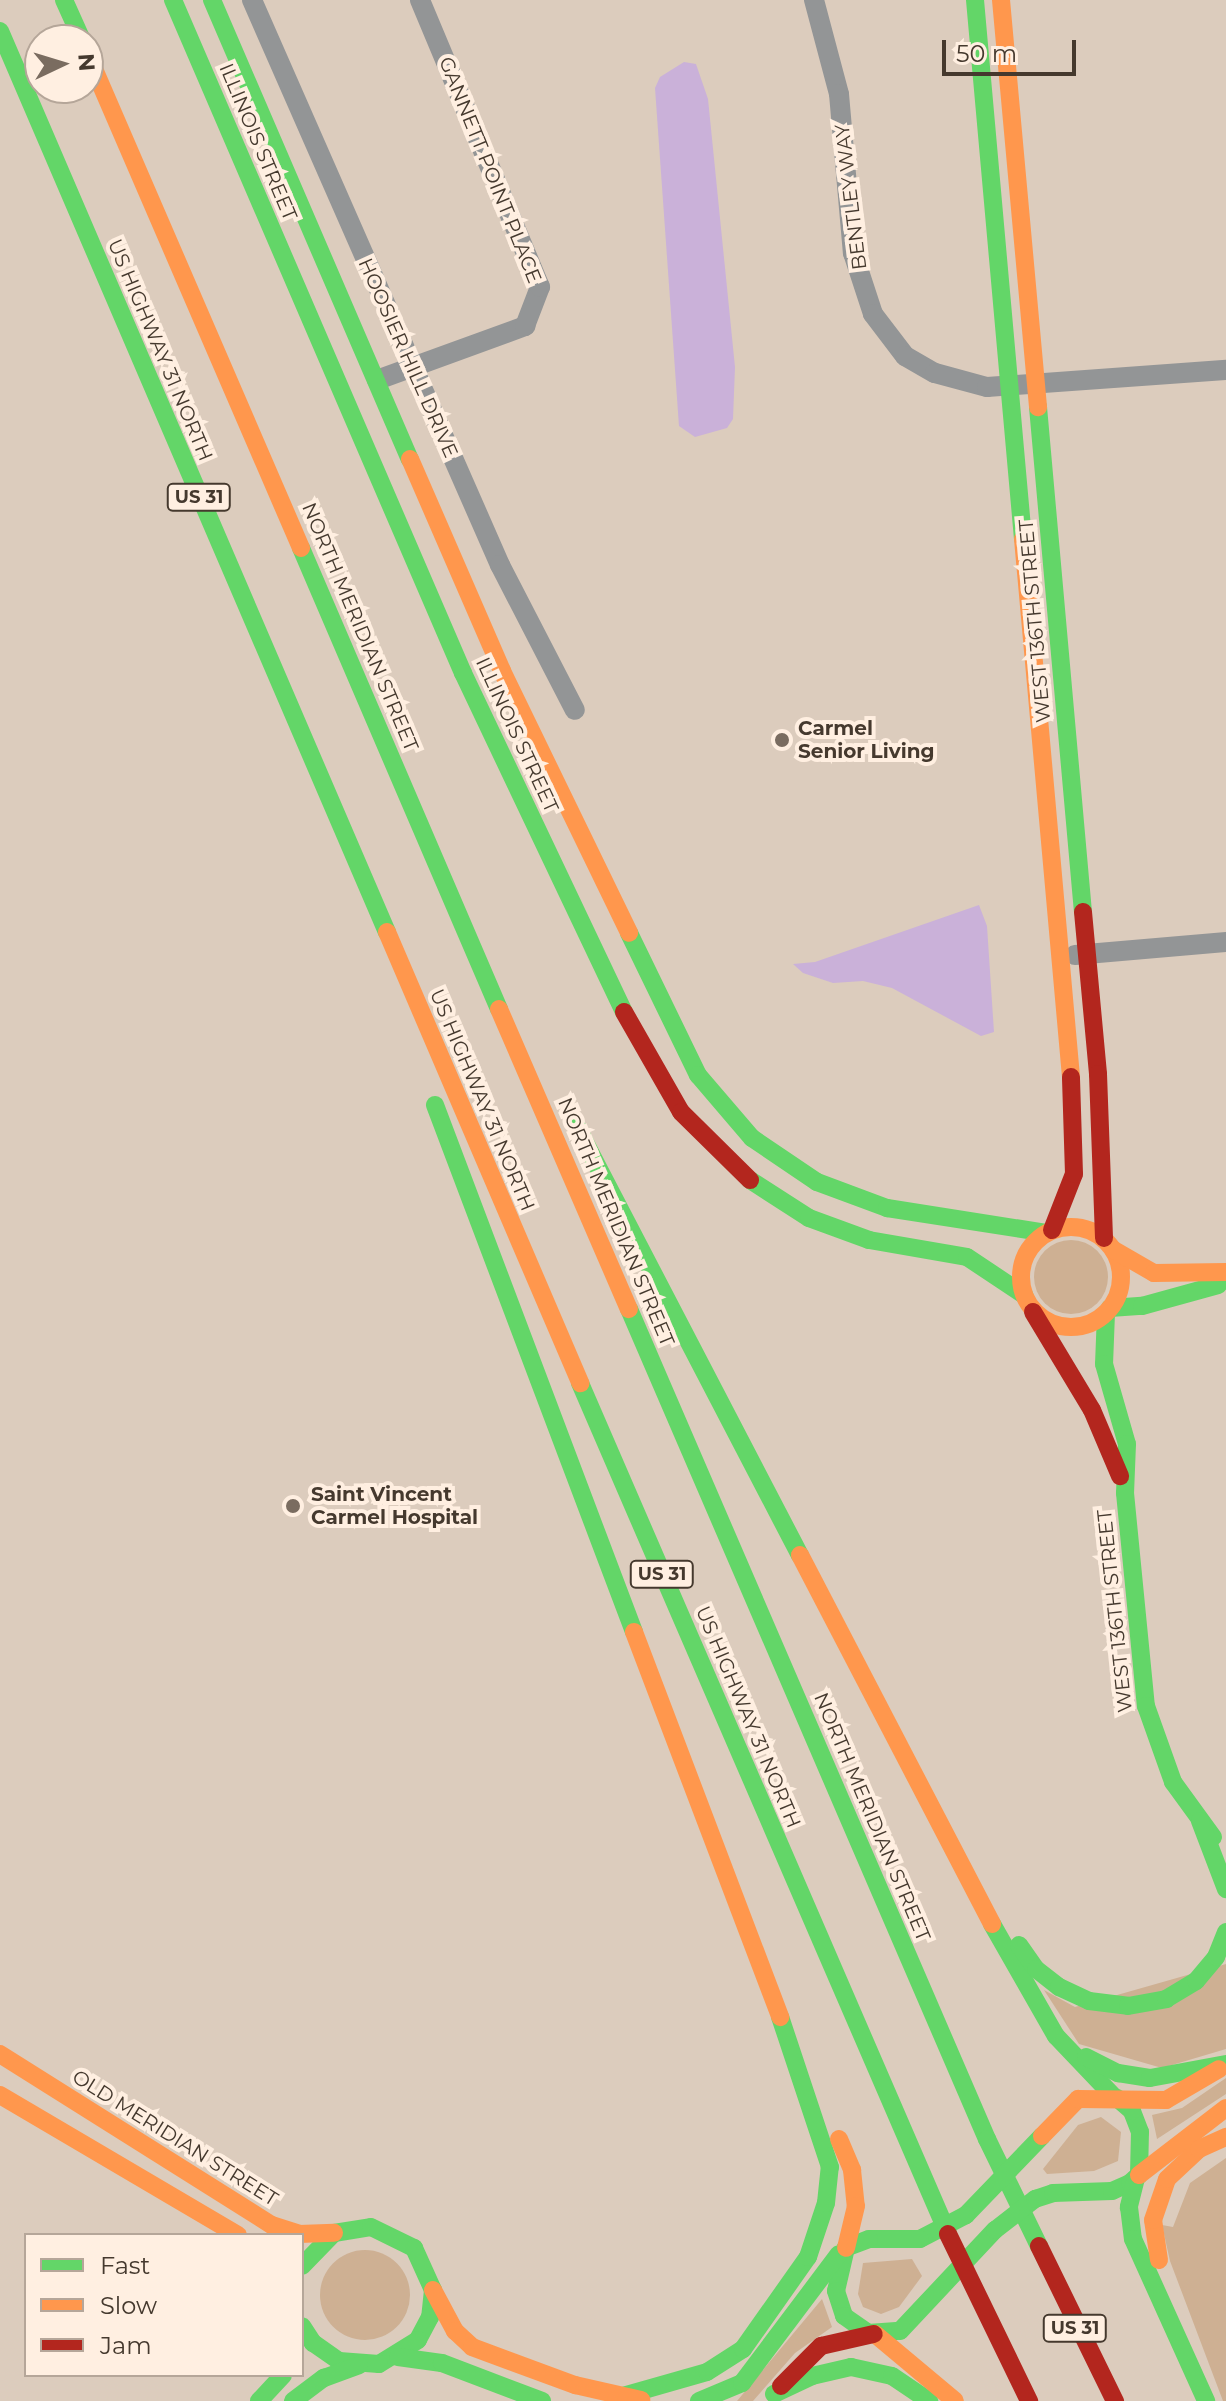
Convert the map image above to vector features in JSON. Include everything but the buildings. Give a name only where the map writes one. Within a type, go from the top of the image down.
[{"type":"main road","points":[[64,0],[75,24]]},
{"type":"main road","name":"ILLINOIS STREET","points":[[173,0],[463,673],[639,1045],[673,1101],[715,1153],[782,1203],[869,1240],[967,1257],[1026,1300]]},
{"type":"main road","name":"ILLINOIS STREET","points":[[212,0],[530,732],[686,1055],[709,1090],[773,1156],[840,1193],[887,1208],[1049,1231]]},
{"type":"main road","name":"WEST 136TH STREET","points":[[975,0],[1023,385],[1087,954],[1109,1244]]},
{"type":"main road","name":"WEST 136TH STREET","points":[[1001,0],[1074,1174],[1049,1231]]},
{"type":"main road","name":"US HIGHWAY 31 NORTH","points":[[0,31],[926,2185],[978,2302],[1029,2401]]},
{"type":"main road","name":"NORTH MERIDIAN STREET","points":[[104,92],[987,2139],[1039,2254],[1115,2401]]},
{"type":"main road","points":[[468,931],[529,1024]]},
{"type":"main road","points":[[399,962],[406,1033]]},
{"type":"main road","points":[[427,1086],[801,2072],[830,2167],[826,2203],[808,2257],[731,2359],[707,2372],[623,2396]]},
{"type":"main road","points":[[566,1104],[655,1283],[1035,2005],[1063,2044],[1139,2125],[1138,2177],[1129,2207],[1131,2234],[1206,2401]]},
{"type":"main road","points":[[1226,1272],[1162,1275],[1080,1227],[1049,1231],[1022,1263],[1026,1300],[1049,1323],[1067,1327],[1086,1325],[1108,1310],[1142,1306],[1226,1284]]},
{"type":"main road","points":[[1108,1310],[1121,1276],[1109,1244]]},
{"type":"main road","name":"WEST 136TH STREET","points":[[1026,1300],[1092,1410],[1126,1488]]},
{"type":"main road","name":"WEST 136TH STREET","points":[[1108,1310],[1104,1364],[1127,1444],[1126,1488],[1149,1721],[1173,1782],[1226,1852]]},
{"type":"main road","points":[[1200,1821],[1226,1889]]},
{"type":"main road","points":[[966,1873],[1036,1969],[1059,1987],[1097,2003],[1138,2006],[1172,1996],[1210,1966],[1226,1932]]},
{"type":"main road","points":[[1063,2044],[1118,2073],[1141,2078],[1173,2077],[1226,2064]]},
{"type":"main road","name":"OLD MERIDIAN STREET","points":[[0,2054],[282,2230],[334,2233],[371,2227],[402,2238],[424,2261],[433,2290]]},
{"type":"main road","points":[[699,2401],[742,2383],[846,2248],[869,2239],[920,2239],[944,2228],[1018,2166],[1065,2107],[1084,2097],[1174,2098],[1226,2064]]},
{"type":"main road","points":[[801,2072],[852,2170],[856,2215],[836,2285],[837,2304],[851,2324],[874,2334],[925,2371],[955,2401]]},
{"type":"main road","points":[[0,2095],[235,2233]]},
{"type":"main road","points":[[771,2398],[821,2346],[874,2334],[895,2333],[913,2322],[984,2240],[1035,2199],[1053,2193],[1112,2191],[1138,2177],[1226,2108]]},
{"type":"main road","points":[[51,2125],[84,2127],[127,2146],[141,2142]]},
{"type":"main road","points":[[1174,2332],[1153,2238],[1157,2198],[1180,2165],[1226,2137]]},
{"type":"main road","points":[[304,2263],[315,2247],[334,2233]]},
{"type":"main road","points":[[433,2290],[455,2331],[472,2347],[575,2385],[650,2401]]},
{"type":"main road","points":[[398,2357],[425,2329],[433,2290]]},
{"type":"main road","points":[[304,2329],[321,2350],[359,2365]]},
{"type":"main road","points":[[293,2401],[324,2378],[359,2365],[398,2357],[447,2365],[542,2401]]},
{"type":"main road","points":[[771,2398],[812,2376],[851,2367],[892,2376],[929,2401]]},
{"type":"main road","points":[[259,2401],[281,2377]]},
{"type":"street","name":"HOOSIER HILL DRIVE","points":[[252,0],[409,365],[500,565],[575,710]]},
{"type":"street","name":"GANNETT POINT PLACE","points":[[377,380],[409,365],[525,326],[540,287],[420,0]]},
{"type":"street","name":"BENTLEY WAY","points":[[814,0],[839,94],[853,253],[873,314],[889,341],[919,365],[971,385],[1023,385],[1226,370]]},
{"type":"street","points":[[1062,956],[1226,942]]},
{"type":"shaded area","points":[[684,62],[696,64],[708,99],[735,367],[733,419],[727,428],[695,437],[679,426],[655,88],[660,77]]},
{"type":"shaded area","points":[[979,905],[987,926],[994,1032],[981,1036],[892,988],[863,981],[833,983],[803,973],[793,964],[815,962]]},
{"type":"shaded area","points":[[1064,1240],[1078,1240],[1092,1246],[1102,1256],[1108,1277],[1106,1291],[1092,1308],[1078,1314],[1064,1314],[1050,1308],[1040,1298],[1034,1284],[1034,1270],[1040,1256],[1050,1246]]},
{"type":"shaded area","points":[[1226,1964],[1226,2049],[1162,2068],[1079,2044],[1044,1990],[1075,2007]]},
{"type":"shaded area","points":[[1226,2078],[1226,2094],[1157,2139],[1152,2115],[1182,2108]]},
{"type":"shaded area","points":[[1101,2117],[1121,2132],[1118,2161],[1094,2171],[1047,2174],[1043,2169],[1078,2125]]},
{"type":"shaded area","points":[[1226,2158],[1226,2401],[1223,2401],[1170,2261],[1162,2225],[1173,2227],[1190,2183]]},
{"type":"shaded area","points":[[365,2250],[382,2254],[397,2263],[406,2278],[410,2295],[406,2312],[397,2327],[382,2336],[365,2340],[348,2336],[333,2327],[324,2312],[320,2295],[324,2278],[333,2263],[348,2254]]},
{"type":"shaded area","points":[[912,2259],[922,2276],[899,2307],[881,2314],[863,2307],[858,2294],[863,2263]]},
{"type":"shaded area","points":[[822,2299],[832,2327],[795,2353],[753,2401],[737,2401]]},
{"type":"traffic: fast","points":[[64,0],[75,24]]},
{"type":"traffic: fast","points":[[173,0],[463,673],[624,1012]]},
{"type":"traffic: fast","points":[[212,0],[410,459]]},
{"type":"traffic: fast","points":[[975,0],[1023,539]]},
{"type":"traffic: fast","points":[[0,31],[387,932]]},
{"type":"traffic: fast","points":[[1038,407],[1083,912]]},
{"type":"traffic: fast","points":[[301,548],[499,1009]]},
{"type":"traffic: fast","points":[[629,933],[698,1075],[752,1138],[817,1182],[887,1208],[1046,1233]]},
{"type":"traffic: fast","points":[[435,1105],[634,1632]]},
{"type":"traffic: fast","points":[[577,1127],[800,1555]]},
{"type":"traffic: fast","points":[[750,1180],[809,1218],[869,1240],[967,1257],[1024,1295]]},
{"type":"traffic: fast","points":[[1110,1308],[1142,1306],[1218,1285]]},
{"type":"traffic: fast","points":[[629,1309],[987,2139],[1039,2246]]},
{"type":"traffic: fast","points":[[1106,1313],[1104,1364],[1127,1444],[1125,1493],[1146,1706],[1173,1782],[1213,1837]]},
{"type":"traffic: fast","points":[[580,1383],[948,2234]]},
{"type":"traffic: fast","points":[[1200,1821],[1226,1889]]},
{"type":"traffic: fast","points":[[992,1924],[1056,2036],[1115,2098]]},
{"type":"traffic: fast","points":[[1019,1945],[1036,1969],[1059,1987],[1089,2001],[1128,2006],[1166,1999],[1196,1981],[1216,1957],[1226,1932]]},
{"type":"traffic: fast","points":[[623,2396],[707,2372],[743,2349],[808,2257],[826,2203],[830,2167],[780,2017]]},
{"type":"traffic: fast","points":[[1086,2057],[1118,2073],[1150,2078],[1226,2064]]},
{"type":"traffic: fast","points":[[1042,2136],[966,2215],[920,2239],[869,2239],[846,2248],[836,2291],[844,2316],[868,2333],[900,2331],[995,2230],[1035,2199],[1053,2193],[1112,2191],[1130,2183],[1139,2175],[1140,2132],[1132,2111],[1117,2098]]},
{"type":"traffic: fast","points":[[1136,2178],[1129,2207],[1133,2239],[1206,2401]]},
{"type":"traffic: fast","points":[[304,2264],[334,2233],[371,2227],[414,2248],[433,2290],[430,2317],[418,2340],[379,2364],[339,2361],[313,2343],[304,2329]]},
{"type":"traffic: fast","points":[[699,2401],[742,2383],[839,2254]]},
{"type":"traffic: fast","points":[[398,2357],[442,2363],[542,2401]]},
{"type":"traffic: fast","points":[[293,2401],[324,2378],[359,2365]]},
{"type":"traffic: fast","points":[[774,2394],[812,2376],[851,2367],[892,2376],[929,2401]]},
{"type":"traffic: fast","points":[[259,2401],[281,2377]]},
{"type":"traffic: slow","points":[[1001,0],[1038,407]]},
{"type":"traffic: slow","points":[[104,92],[301,548]]},
{"type":"traffic: slow","points":[[410,459],[502,671],[629,933]]},
{"type":"traffic: slow","points":[[1023,539],[1071,1077]]},
{"type":"traffic: slow","points":[[387,932],[580,1383]]},
{"type":"traffic: slow","points":[[499,1009],[629,1309]]},
{"type":"traffic: slow","points":[[1071,1227],[1090,1230],[1107,1241],[1118,1258],[1121,1277],[1118,1296],[1107,1313],[1090,1324],[1071,1327],[1052,1324],[1035,1313],[1024,1296],[1021,1277],[1024,1258],[1035,1241],[1052,1230],[1071,1227]]},
{"type":"traffic: slow","points":[[1114,1250],[1154,1273],[1226,1272]]},
{"type":"traffic: slow","points":[[800,1555],[992,1924]]},
{"type":"traffic: slow","points":[[634,1632],[780,2017]]},
{"type":"traffic: slow","points":[[0,2054],[272,2225],[296,2233]]},
{"type":"traffic: slow","points":[[1042,2136],[1078,2099],[1166,2100],[1219,2069]]},
{"type":"traffic: slow","points":[[0,2095],[235,2233]]},
{"type":"traffic: slow","points":[[1139,2175],[1226,2108]]},
{"type":"traffic: slow","points":[[1159,2260],[1153,2220],[1167,2179],[1199,2149],[1226,2137]]},
{"type":"traffic: slow","points":[[839,2139],[852,2170],[856,2206],[846,2248]]},
{"type":"traffic: slow","points":[[304,2234],[334,2233]]},
{"type":"traffic: slow","points":[[433,2290],[455,2331],[472,2347],[575,2385],[641,2400]]},
{"type":"traffic: slow","points":[[875,2334],[955,2401]]},
{"type":"traffic: jam","points":[[1083,912],[1098,1074],[1104,1238]]},
{"type":"traffic: jam","points":[[624,1012],[681,1112],[750,1180]]},
{"type":"traffic: jam","points":[[1052,1230],[1074,1174],[1071,1077]]},
{"type":"traffic: jam","points":[[1033,1312],[1092,1410],[1120,1476]]},
{"type":"traffic: jam","points":[[948,2234],[1029,2401]]},
{"type":"traffic: jam","points":[[1039,2246],[1115,2401]]},
{"type":"traffic: jam","points":[[781,2386],[821,2346],[874,2334]]},
{"type":"place","name":"Carmel Senior Living","points":[[782,740]]},
{"type":"place","name":"Saint Vincent Carmel Hospital","points":[[293,1506]]}]
